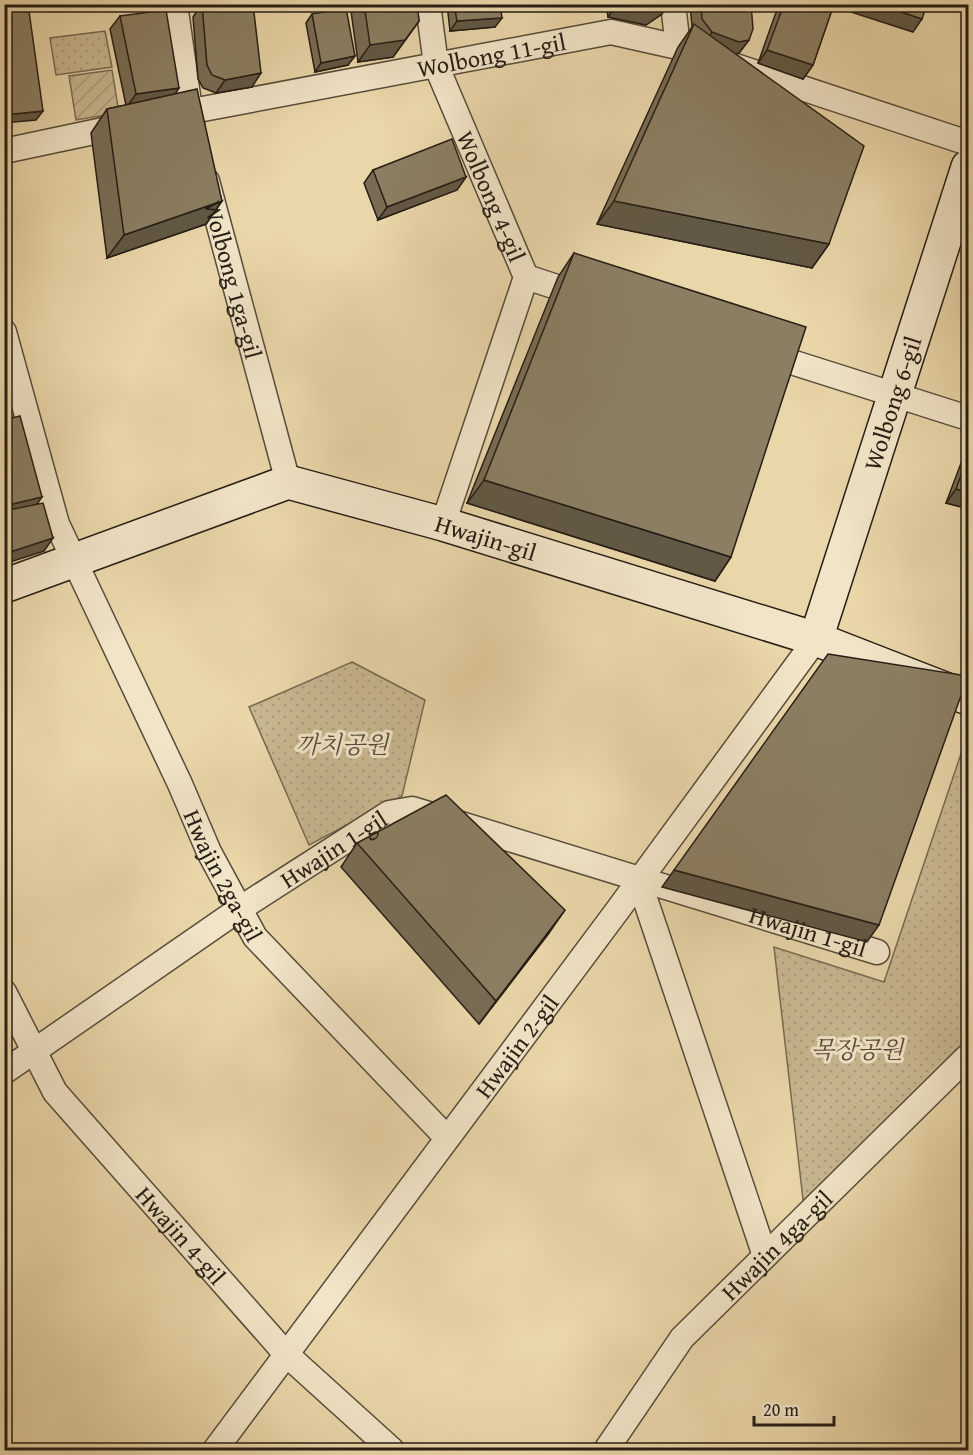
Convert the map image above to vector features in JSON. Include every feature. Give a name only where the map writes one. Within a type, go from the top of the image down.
[{"type":"street","name":"Wolbong 1ga-gil","points":[[175,4],[189,110],[288,482]]},
{"type":"street","name":"Wolbong 4-gil","points":[[428,4],[436,65],[526,277],[443,524]]},
{"type":"street","points":[[673,4],[678,47]]},
{"type":"street","name":"Wolbong 11-gil","points":[[4,151],[189,110],[611,32],[678,47],[969,143]]},
{"type":"street","name":"Wolbong 6-gil","points":[[816,639],[969,166]]},
{"type":"street","points":[[526,277],[604,302]]},
{"type":"street","name":"Hwajin 2ga-gil","points":[[4,332],[57,524],[180,784],[209,852],[255,937],[447,1138]]},
{"type":"street","points":[[738,345],[969,418]]},
{"type":"street","points":[[4,586],[288,482]]},
{"type":"street","name":"Hwajin-gil","points":[[288,482],[443,524],[816,639],[969,698]]},
{"type":"street","name":"Hwajin 2-gil","points":[[215,1450],[639,881],[816,639]]},
{"type":"street","name":"Hwajin 1-gil","points":[[4,1072],[241,908],[389,813],[412,810],[877,952]]},
{"type":"street","points":[[639,881],[765,1256]]},
{"type":"street","name":"Hwajin 4-gil","points":[[4,992],[55,1092],[286,1354],[392,1450]]},
{"type":"street","name":"Hwajin 4ga-gil","points":[[606,1450],[682,1338],[969,1056]]},
{"type":"green space","points":[[105,31],[112,67],[56,75],[50,38]]},
{"type":"green space","points":[[112,70],[119,113],[76,120],[69,76]]},
{"type":"green space","name":"까치공원","points":[[352,662],[425,700],[402,796],[309,845],[249,707]]},
{"type":"green space","name":"목장공원","points":[[968,733],[968,1038],[804,1208],[774,947],[884,982]]},
{"type":"building","points":[[4,4],[28,4],[43,111],[4,115]]},
{"type":"building","points":[[202,4],[253,4],[261,73],[225,80],[212,75],[207,65]]},
{"type":"building","points":[[364,4],[417,4],[419,21],[405,40],[370,45]]},
{"type":"building","points":[[454,4],[500,4],[502,18],[457,21]]},
{"type":"building","points":[[642,4],[663,4],[658,8]]},
{"type":"building","points":[[701,4],[751,4],[753,29],[749,40],[739,42],[712,32],[702,19]]},
{"type":"building","points":[[784,4],[834,4],[813,65],[767,50]]},
{"type":"building","points":[[878,4],[927,4],[922,19]]},
{"type":"building","points":[[346,8],[355,56],[321,63],[312,14]]},
{"type":"building","points":[[166,10],[179,88],[136,94],[120,16]]},
{"type":"building","points":[[694,24],[864,146],[829,244],[614,201]]},
{"type":"building","points":[[197,89],[222,201],[124,235],[107,109]]},
{"type":"building","points":[[452,139],[466,177],[387,207],[373,170]]},
{"type":"building","points":[[574,253],[806,327],[731,557],[484,480]]},
{"type":"building","points":[[20,416],[42,497],[4,506],[4,420]]},
{"type":"building","points":[[969,453],[969,493],[956,489]]},
{"type":"building","points":[[43,503],[53,538],[4,554],[4,511]]},
{"type":"building","points":[[828,654],[968,676],[879,925],[674,870]]},
{"type":"building","points":[[446,795],[565,910],[496,1001],[357,843]]}]
